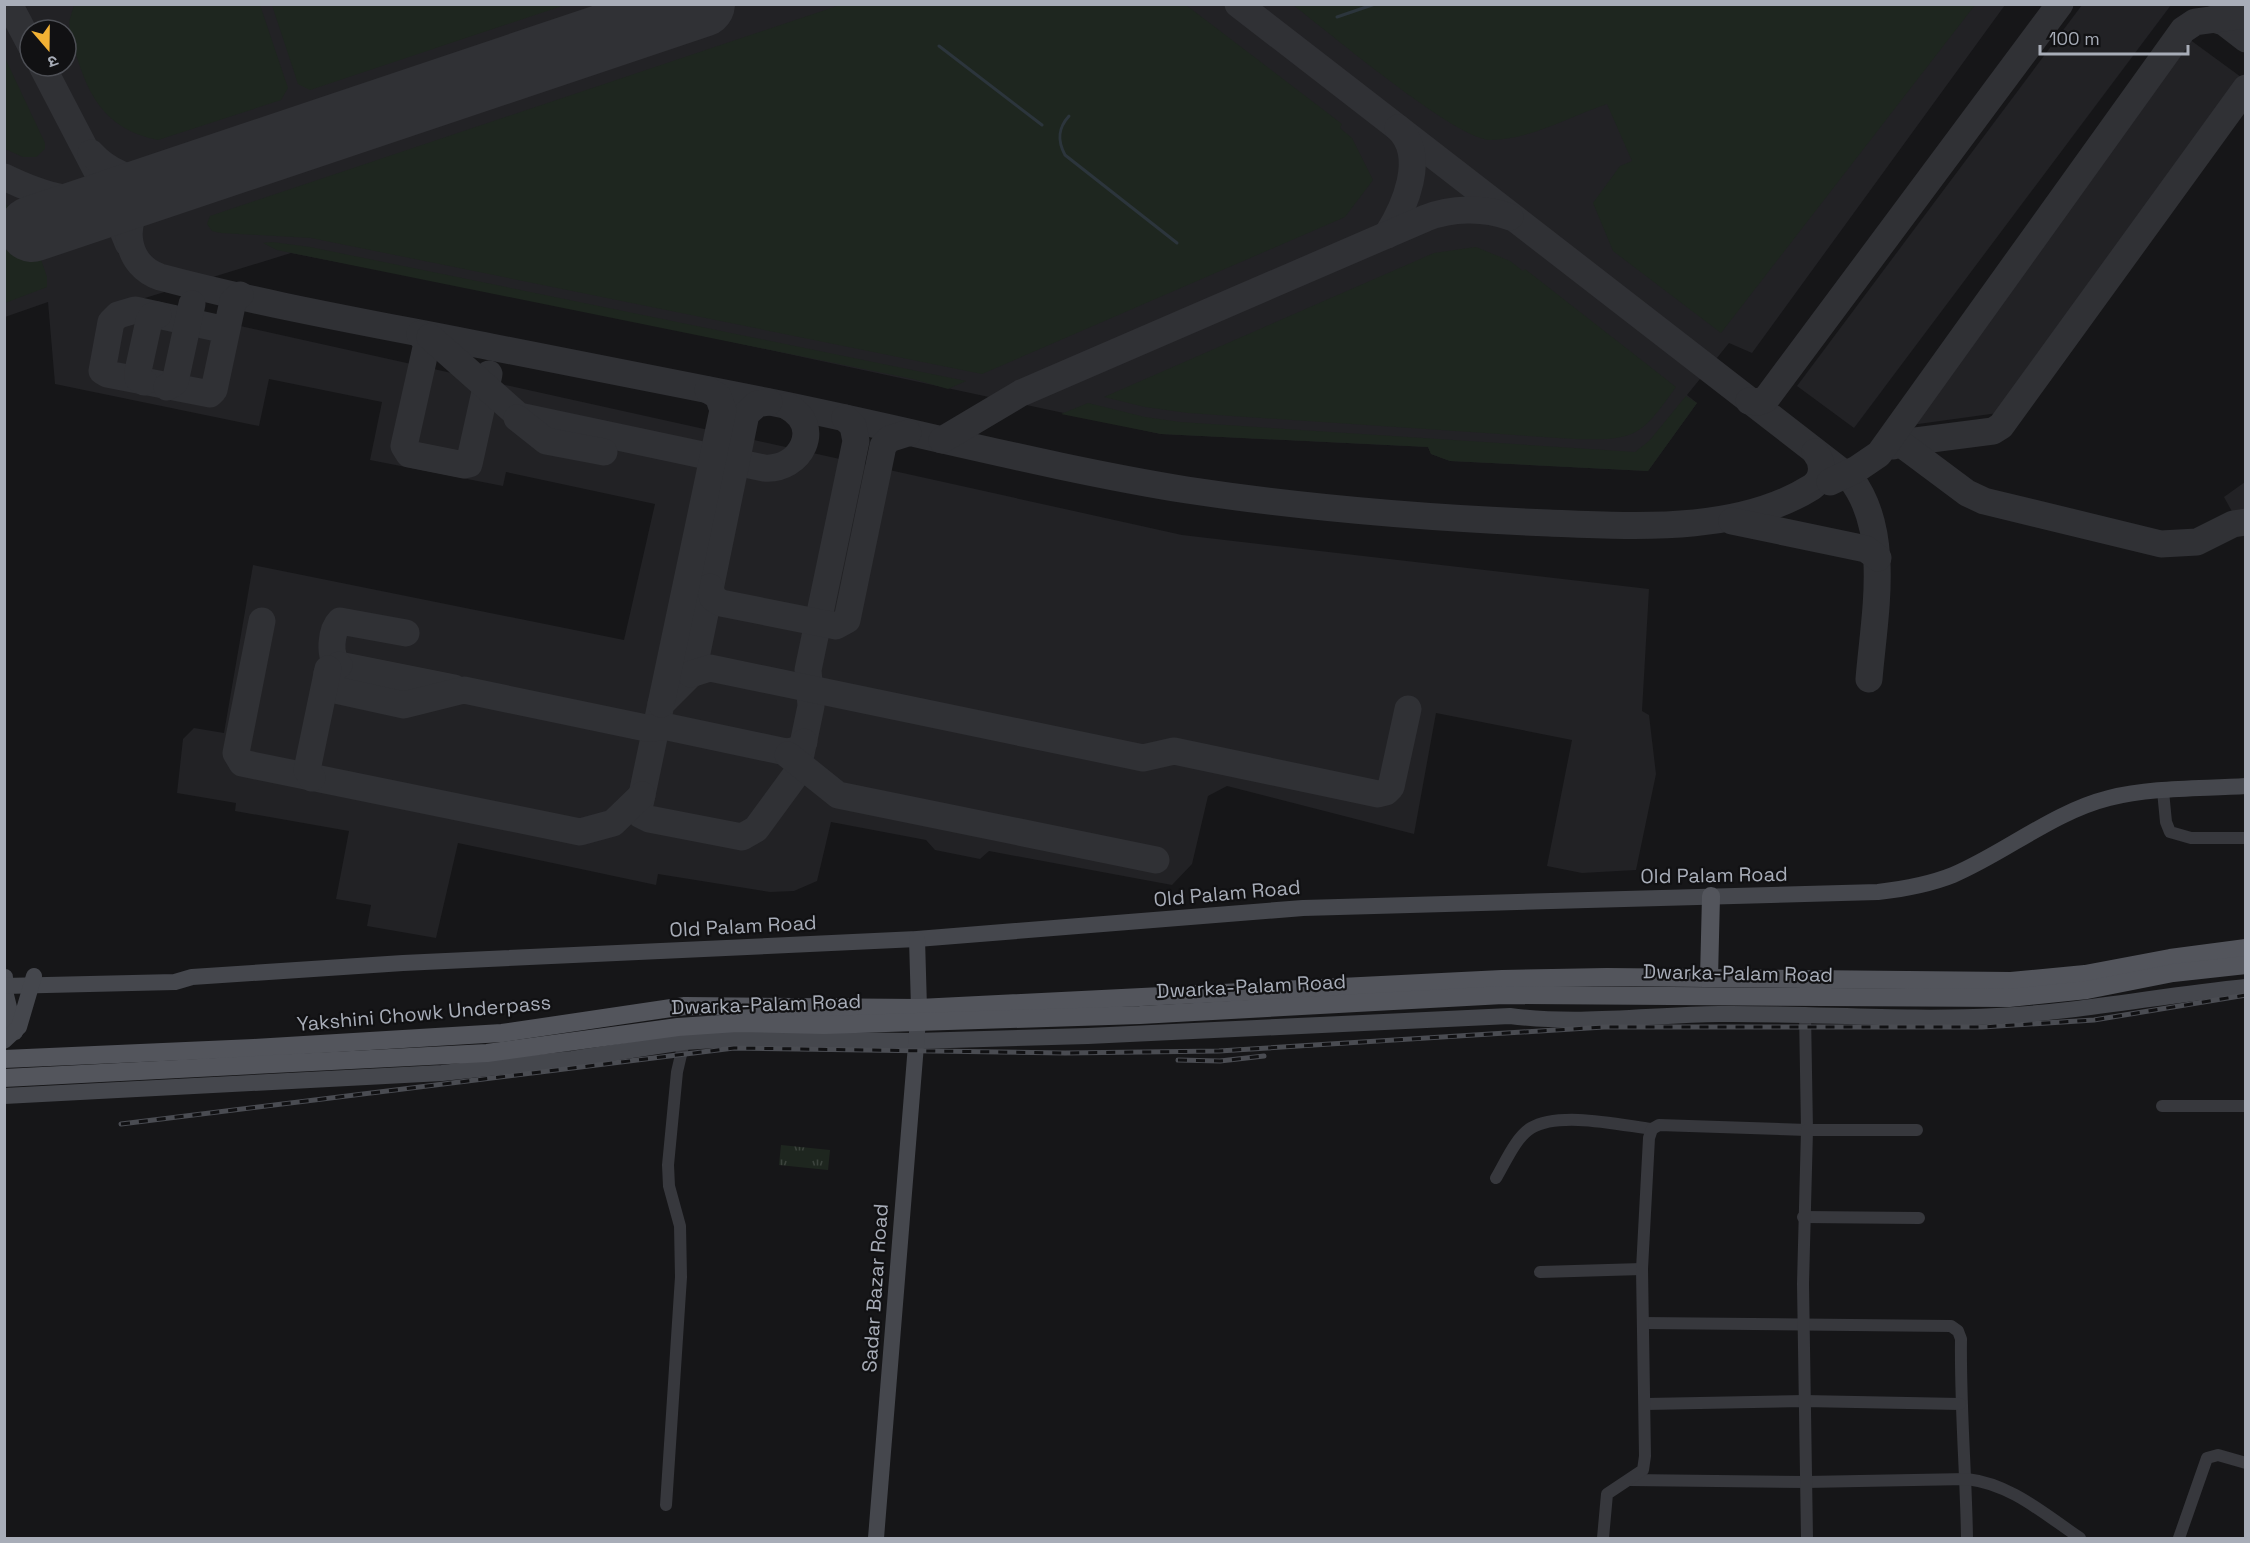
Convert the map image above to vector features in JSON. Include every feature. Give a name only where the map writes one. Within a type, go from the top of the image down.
[{"type":"main road","points":[[1709,978],[1711,896]]},
{"type":"main road","name":"Dwarka-Palam Road","points":[[260,1074],[487,1053],[678,1027],[1502,979],[1709,978],[2011,981],[2085,974],[2170,958],[2246,948]]},
{"type":"main road","name":"Dwarka-Palam Road","points":[[918,1014],[1140,1015],[1503,995],[2009,998],[2087,990],[2173,973],[2246,965]]},
{"type":"main road","name":"Yakshini Chowk Underpass","points":[[4,1059],[254,1048],[502,1033],[685,1006],[918,1014]]},
{"type":"main road","points":[[4,1078],[260,1074]]},
{"type":"street","name":"Old Palam Road","points":[[34,980],[175,982],[192,977],[404,963],[917,939],[1303,908],[1878,892],[1913,888],[1955,874],[2080,809],[2108,798],[2163,791],[2246,786]]},
{"type":"street","points":[[2163,791],[2166,822],[2170,832],[2191,838],[2246,838]]},
{"type":"street","name":"Sadar Bazar Road","points":[[876,1539],[918,1014],[917,939]]},
{"type":"street","points":[[10,1037],[5,975],[34,980]]},
{"type":"street","points":[[5,986],[34,980]]},
{"type":"street","points":[[10,1037],[20,1027],[34,980]]},
{"type":"street","points":[[4,1096],[260,1074],[442,1073],[581,1058],[684,1042],[732,1039],[916,1041],[1098,1036],[1510,1016],[1549,1021],[1649,1015],[1805,1013],[1996,1016],[2076,1011],[2186,993],[2246,987]]},
{"type":"street","points":[[1805,1013],[1808,1130],[1803,1217],[1807,1539]]},
{"type":"street","points":[[666,1505],[681,1277],[680,1227],[669,1186],[668,1165],[677,1072],[684,1042]]},
{"type":"street","points":[[2162,1106],[2246,1106]]},
{"type":"street","points":[[1496,1178],[1522,1137],[1531,1128],[1554,1121],[1587,1120],[1652,1129],[1659,1125],[1808,1130],[1917,1130]]},
{"type":"street","points":[[1603,1539],[1607,1494],[1643,1470],[1646,1404],[1642,1269],[1649,1138],[1652,1129]]},
{"type":"street","points":[[1803,1217],[1919,1218]]},
{"type":"street","points":[[1540,1272],[1642,1269]]},
{"type":"street","points":[[1643,1323],[1951,1326],[1958,1331],[1961,1339],[1960,1404],[1967,1479],[1967,1539]]},
{"type":"street","points":[[1646,1404],[1804,1401],[1960,1404]]},
{"type":"street","points":[[2179,1539],[2207,1458],[2218,1455],[2246,1463]]},
{"type":"street","points":[[1629,1479],[1806,1482],[1967,1479],[1989,1481],[2009,1490],[2080,1539]]},
{"type":"shaded area","points":[[5,5],[2005,5],[1752,353],[1729,343],[1687,395],[1697,403],[1648,471],[1450,461],[1431,454],[1428,447],[1161,434],[565,306],[291,253],[132,302],[1182,535],[1649,589],[1642,711],[1649,715],[1656,774],[1636,870],[1582,873],[1547,866],[1572,740],[1436,713],[1414,834],[1227,786],[1208,796],[1192,864],[1172,885],[989,851],[980,859],[935,850],[926,840],[831,822],[817,881],[794,891],[770,892],[658,874],[656,885],[458,843],[436,938],[367,926],[371,905],[336,899],[349,831],[235,811],[236,803],[177,793],[183,739],[194,728],[224,733],[253,565],[624,640],[655,504],[506,472],[503,486],[370,460],[382,402],[269,379],[259,426],[55,384],[48,302],[5,317]]},
{"type":"shaded area","points":[[2082,5],[2171,5],[1854,428],[1797,386]]},
{"type":"shaded area","points":[[2189,39],[2241,77],[1998,413],[1911,425]]},
{"type":"shaded area","points":[[2245,482],[2245,535],[2224,497]]},
{"type":"green space","points":[[272,4],[565,5],[310,90],[298,84]]},
{"type":"green space","points":[[843,4],[1186,5],[1342,124],[1340,128],[1352,138],[1373,180],[1345,217],[982,374],[311,238],[221,233],[212,231],[207,224],[210,216]]},
{"type":"green space","points":[[74,5],[260,5],[288,88],[281,100],[158,140],[138,134],[121,126],[107,115],[88,87],[78,60],[78,18],[70,18]]},
{"type":"green space","points":[[1293,5],[1975,5],[1721,333],[1613,251],[1593,203],[1620,166],[1632,161],[1607,104],[1521,136],[1491,140],[1474,136],[1422,104]]},
{"type":"green space","points":[[5,58],[45,143],[45,149],[36,157],[23,157],[5,149]]},
{"type":"green space","points":[[5,204],[13,209],[23,206],[47,277],[47,287],[5,303]]},
{"type":"green space","points":[[263,243],[310,247],[966,381],[948,389],[913,379],[277,250]]},
{"type":"green space","points":[[1476,247],[1510,261],[1523,271],[1525,269],[1676,387],[1645,426],[1635,432],[1611,439],[1574,439],[1188,413],[1145,407],[1104,397],[1434,253]]},
{"type":"green space","points":[[1686,396],[1697,403],[1648,471],[1450,461],[1431,454],[1428,447],[1161,434],[1061,414],[1088,403],[1145,417],[1180,422],[1635,452],[1649,441]]},
{"type":"green space","points":[[781,1145],[830,1150],[828,1170],[779,1165]]},
{"type":"waterway","points":[[1337,17],[1375,4]]},
{"type":"waterway","points":[[939,46],[1042,125]]},
{"type":"waterway","points":[[1069,116],[1060,134],[1065,155],[1177,243]]},
{"type":"taxiway","points":[[9,4],[18,21]]},
{"type":"taxiway","points":[[1238,4],[1851,479],[1864,500],[1872,524],[1876,549],[1876,602],[1869,679]]},
{"type":"taxiway","points":[[1749,401],[1758,402],[1766,399],[2060,4]]},
{"type":"taxiway","points":[[1830,482],[1857,469],[1879,454],[2183,30],[2195,22],[2246,15]]},
{"type":"taxiway","points":[[2214,19],[2224,22],[2246,39]]},
{"type":"taxiway","points":[[48,78],[104,185],[128,243]]},
{"type":"taxiway","points":[[1900,443],[1993,431],[2001,426],[2246,88]]},
{"type":"taxiway","points":[[1387,235],[1406,197],[1412,167],[1407,140],[1398,128]]},
{"type":"taxiway","points":[[91,153],[109,168],[128,177],[150,181],[173,180]]},
{"type":"taxiway","points":[[4,177],[48,195],[63,198],[91,200],[124,197]]},
{"type":"taxiway","points":[[176,181],[158,189],[143,200],[131,221],[129,232],[130,243],[140,263],[160,277],[284,306],[765,401],[1028,459],[1187,490],[1322,507],[1458,518],[1615,525],[1684,524],[1751,513],[1783,502],[1812,487],[1821,475],[1820,461],[1815,452]]},
{"type":"taxiway","points":[[942,440],[1021,393],[1426,218],[1446,212],[1468,210],[1479,210],[1510,217]]},
{"type":"taxiway","points":[[228,321],[224,326],[217,328],[135,310],[118,315],[111,322],[102,371],[107,374],[210,394],[214,390],[233,301],[240,295]]},
{"type":"taxiway","points":[[167,387],[175,382],[192,304]]},
{"type":"taxiway","points":[[144,382],[138,378],[138,371],[149,321],[152,316],[158,315]]},
{"type":"taxiway","points":[[420,334],[427,343],[404,446],[409,454],[464,465],[469,464],[489,374]]},
{"type":"taxiway","points":[[430,337],[519,416],[764,468],[777,467],[788,462],[803,446],[806,435],[804,425],[798,415],[787,406]]},
{"type":"taxiway","points":[[661,704],[723,410],[718,396],[708,390]]},
{"type":"taxiway","points":[[769,402],[757,404],[746,414],[693,672],[661,704],[639,809],[641,815],[649,819],[742,837],[756,829],[797,773],[811,706],[808,670],[856,441],[853,426],[845,418]]},
{"type":"taxiway","points":[[517,418],[546,441],[604,452]]},
{"type":"taxiway","points":[[710,587],[713,598],[721,603],[836,626],[847,620],[883,446],[889,439],[908,433]]},
{"type":"taxiway","points":[[1893,446],[1900,443],[1967,493],[1984,501],[2161,544],[2197,542],[2233,524],[2246,522]]},
{"type":"taxiway","points":[[1732,521],[1866,549],[1878,558]]},
{"type":"taxiway","points":[[262,621],[236,753],[242,763],[580,832],[613,823],[642,795]]},
{"type":"taxiway","points":[[406,633],[340,621],[334,631],[333,656],[339,665],[454,688]]},
{"type":"taxiway","points":[[339,665],[327,674],[331,689],[404,705],[464,690],[646,728],[668,727],[786,752],[798,750],[804,742]]},
{"type":"taxiway","points":[[691,674],[710,668],[1143,758],[1174,751],[1378,794],[1386,792],[1391,787],[1408,709]]},
{"type":"taxiway","points":[[312,778],[307,770],[328,669]]},
{"type":"taxiway","points":[[788,755],[838,795],[1156,860]]},
{"type":"runway","points":[[32,229],[702,4]]},
{"type":"railway","points":[[121,1124],[734,1048],[1065,1053],[1219,1051],[1604,1027],[1982,1027],[2094,1020],[2246,995]]},
{"type":"railway","points":[[1178,1060],[1220,1061],[1264,1056]]}]
